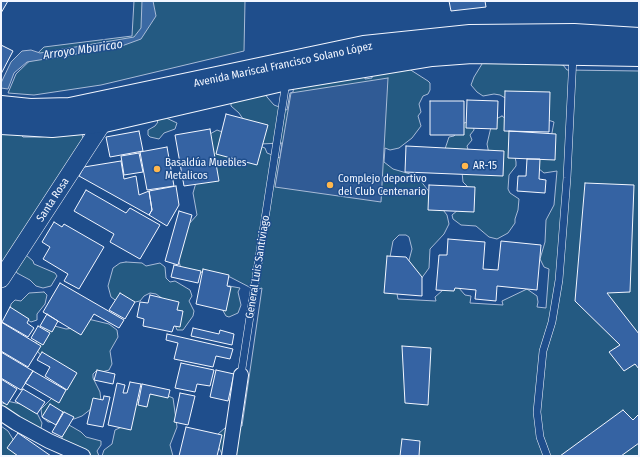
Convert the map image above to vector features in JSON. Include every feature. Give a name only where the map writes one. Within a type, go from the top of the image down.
[{"type":"highway","name":"Avenida Mariscal Francisco Solano López","points":[[1,107],[30,110],[70,109],[364,47],[470,36],[574,35],[639,39]]},
{"type":"highway","name":"Avenida Mariscal Francisco Solano López","points":[[1,123],[52,126],[104,121],[286,79],[432,55],[472,52],[639,55]]},
{"type":"street","name":"Santa Rosa","points":[[1,279],[104,121]]},
{"type":"street","name":"General Luis Santiviago","points":[[229,456],[241,375]]},
{"type":"street","points":[[1,413],[16,424],[83,456]]},
{"type":"lane","points":[[547,456],[540,437],[537,412],[543,351],[552,322],[559,280],[567,178],[573,53]]},
{"type":"lane","name":"General Luis Santiviago","points":[[241,375],[286,79]]},
{"type":"shaded area","points":[[134,1],[245,1],[244,51],[101,85],[34,95],[8,93],[16,74],[44,47],[132,36]]},
{"type":"shaded area","name":"Complejo deportivo del Club Centenario","points":[[490,51],[563,65],[567,70],[639,71],[639,456],[223,456],[217,444],[218,434],[225,428],[242,426],[262,288],[255,290],[230,277],[200,272],[182,272],[177,255],[188,225],[197,215],[193,193],[210,134],[217,130],[265,148],[267,153],[280,158],[282,143],[260,144],[239,113],[231,106],[231,103],[262,87],[267,97],[274,105],[287,110],[290,93],[293,92],[295,78],[365,77],[365,79],[372,78],[372,75],[406,67],[428,81],[430,83],[430,90],[428,94],[423,96],[419,104],[421,112],[418,116],[421,126],[412,138],[399,148],[390,150],[385,148],[384,162],[393,169],[417,176],[447,215],[449,224],[444,234],[430,249],[429,268],[421,279],[408,264],[412,249],[409,237],[406,235],[399,235],[393,241],[390,257],[398,299],[436,301],[435,297],[443,290],[458,287],[465,295],[471,296],[470,303],[503,305],[502,301],[527,289],[537,296],[537,307],[546,308],[549,269],[544,267],[540,259],[545,242],[546,220],[554,205],[557,171],[544,173],[535,164],[551,138],[554,122],[539,117],[500,95],[494,94],[483,96],[477,92],[471,85],[474,77]]},
{"type":"shaded area","points":[[388,78],[381,202],[275,187],[291,93]]},
{"type":"shaded area","points":[[162,116],[177,123],[175,129],[164,133],[159,139],[150,137],[148,135],[148,130],[155,126],[158,122],[156,120]]},
{"type":"shaded area","points":[[502,116],[511,123],[510,130],[516,162],[516,166],[509,175],[508,189],[510,193],[519,199],[515,223],[508,233],[497,239],[489,237],[476,226],[461,225],[453,219],[452,215],[458,210],[469,188],[463,182],[462,172],[489,154],[487,144],[491,127],[496,119]]},
{"type":"shaded area","points":[[1,120],[8,122],[23,137],[82,133],[83,139],[19,249],[33,261],[34,264],[55,273],[57,276],[51,286],[43,288],[36,286],[30,280],[17,273],[11,263],[1,267]]},
{"type":"shaded area","points":[[468,122],[473,124],[474,130],[470,135],[472,140],[467,146],[469,153],[445,149],[449,137],[454,136],[464,123]]},
{"type":"shaded area","points":[[120,263],[142,263],[146,266],[160,263],[165,267],[166,278],[170,282],[175,281],[190,290],[192,296],[189,301],[194,311],[193,316],[183,330],[177,330],[166,301],[156,294],[150,293],[144,296],[140,301],[130,303],[118,302],[111,297],[108,286],[113,268]]},
{"type":"shaded area","points":[[229,286],[240,288],[238,292],[241,305],[238,313],[229,317],[226,316],[222,309]]},
{"type":"shaded area","points":[[44,292],[47,295],[45,304],[37,314],[37,320],[31,322],[10,309],[11,304],[15,300],[21,301],[29,293]]},
{"type":"shaded area","points":[[88,319],[109,324],[117,330],[118,337],[110,351],[112,364],[109,370],[102,372],[96,371],[93,374],[93,378],[100,392],[101,401],[82,416],[74,419],[63,418],[56,422],[48,422],[42,417],[41,409],[59,391],[61,383],[36,349],[36,342],[45,327],[51,325],[66,329],[74,328]]},
{"type":"shaded area","points":[[145,394],[163,394],[173,398],[177,427],[170,445],[173,456],[102,456],[104,450],[112,444],[115,430],[124,426],[134,403]]},
{"type":"shaded area","points":[[7,401],[34,407],[42,423],[40,433],[25,436],[18,433],[1,413],[1,405]]},
{"type":"shaded area","points":[[69,425],[81,432],[86,437],[101,441],[101,445],[97,451],[99,456],[71,456],[62,443],[62,433]]},
{"type":"shaded area","points":[[1,426],[8,431],[23,456],[1,456]]},
{"type":"water","name":"Arroyo Mburicao","points":[[142,1],[153,1],[156,16],[141,39],[119,47],[27,62],[14,73],[8,89],[1,88],[1,83],[11,62],[22,51],[31,50],[40,53],[134,37],[141,28]]},
{"type":"building","points":[[1,1],[8,1],[1,13]]},
{"type":"building","points":[[449,1],[485,1],[486,7],[451,11]]},
{"type":"building","points":[[1,45],[13,51],[1,74]]},
{"type":"building","points":[[505,91],[550,92],[549,132],[504,131]]},
{"type":"building","points":[[467,100],[498,101],[497,129],[466,128]]},
{"type":"building","points":[[430,101],[464,101],[464,135],[430,135]]},
{"type":"building","points":[[226,114],[268,125],[257,165],[216,154]]},
{"type":"building","points":[[210,129],[219,181],[184,186],[175,135]]},
{"type":"building","points":[[139,131],[143,151],[110,157],[106,137]]},
{"type":"building","points":[[509,131],[556,134],[555,160],[508,158]]},
{"type":"building","points":[[406,146],[504,151],[503,176],[405,172]]},
{"type":"building","name":"Basaldúa Muebles Metalicos","points":[[167,147],[174,186],[147,190],[140,152]]},
{"type":"building","points":[[139,153],[143,172],[124,175],[121,156]]},
{"type":"building","points":[[527,159],[540,159],[539,179],[546,180],[545,193],[517,191],[518,176],[526,176]]},
{"type":"building","points":[[121,161],[124,179],[136,176],[139,195],[149,191],[152,210],[149,215],[79,176],[84,167]]},
{"type":"building","points":[[585,183],[634,185],[630,292],[607,293],[639,334],[639,369],[635,364],[624,371],[609,352],[620,345],[575,301]]},
{"type":"building","points":[[429,185],[475,187],[474,212],[428,210]]},
{"type":"building","points":[[176,186],[179,205],[167,226],[149,215],[152,210],[149,191]]},
{"type":"building","points":[[86,190],[126,213],[130,208],[160,225],[140,259],[110,242],[114,234],[74,211]]},
{"type":"building","points":[[179,211],[192,215],[178,265],[165,261]]},
{"type":"building","points":[[54,222],[62,227],[64,224],[104,247],[79,289],[64,281],[68,274],[43,259],[50,247],[42,242]]},
{"type":"building","points":[[448,239],[485,242],[483,269],[498,270],[501,241],[541,245],[537,290],[497,286],[496,301],[475,299],[476,290],[455,288],[454,291],[436,290],[439,255],[447,255]]},
{"type":"building","points":[[387,256],[406,257],[422,277],[422,296],[384,293]]},
{"type":"building","points":[[174,265],[201,271],[198,283],[171,277]]},
{"type":"building","points":[[203,269],[229,275],[227,286],[231,287],[226,311],[196,304]]},
{"type":"building","points":[[60,283],[124,320],[119,328],[94,314],[81,335],[43,312]]},
{"type":"building","points":[[120,293],[135,302],[125,319],[109,310]]},
{"type":"building","points":[[150,295],[179,302],[177,310],[183,311],[180,327],[174,326],[172,332],[143,326],[144,319],[137,317],[140,302],[148,303]]},
{"type":"building","points":[[10,307],[29,319],[27,323],[34,328],[28,337],[2,322]]},
{"type":"building","points":[[47,314],[58,321],[52,332],[40,326]]},
{"type":"building","points":[[1,322],[41,346],[28,367],[1,351]]},
{"type":"building","points":[[38,326],[50,333],[43,345],[31,338]]},
{"type":"building","points":[[193,328],[219,334],[220,330],[234,334],[232,345],[191,336]]},
{"type":"building","points":[[167,334],[233,349],[230,359],[216,356],[213,367],[174,359],[178,343],[166,340]]},
{"type":"building","points":[[402,346],[431,348],[428,405],[405,403]]},
{"type":"building","points":[[1,352],[33,371],[21,390],[1,378]]},
{"type":"building","points":[[42,352],[77,373],[67,390],[45,376],[50,367],[37,360]]},
{"type":"building","points":[[181,363],[214,370],[210,386],[197,384],[195,392],[175,388]]},
{"type":"building","points":[[97,370],[115,374],[113,384],[94,380]]},
{"type":"building","points":[[216,370],[234,374],[228,401],[210,397]]},
{"type":"building","points":[[33,371],[66,390],[59,403],[25,383]]},
{"type":"building","points":[[1,379],[17,389],[7,405],[1,401]]},
{"type":"building","points":[[130,382],[141,384],[131,430],[108,425],[117,383],[125,385],[123,393],[127,393]]},
{"type":"building","points":[[142,384],[170,390],[168,398],[150,394],[147,407],[138,405]]},
{"type":"building","points":[[23,389],[45,402],[37,414],[15,401]]},
{"type":"building","points":[[180,393],[195,396],[188,425],[174,422]]},
{"type":"building","points":[[104,396],[110,397],[103,427],[87,424],[93,398],[103,400]]},
{"type":"building","points":[[50,404],[63,412],[56,425],[42,417]]},
{"type":"building","points":[[623,410],[633,420],[639,414],[639,443],[621,456],[560,456]]},
{"type":"building","points":[[64,412],[74,417],[62,437],[52,432]]},
{"type":"building","points":[[186,427],[222,435],[217,456],[179,456]]},
{"type":"building","points":[[18,433],[51,456],[18,456],[7,448]]},
{"type":"building","points":[[402,439],[420,441],[419,456],[400,456]]},
{"type":"place","name":"AR-15","points":[[465,166]]},
{"type":"place","name":"Basaldúa Muebles Metalicos","points":[[157,169]]},
{"type":"place","name":"Complejo deportivo del Club Centenario","points":[[330,185]]}]
